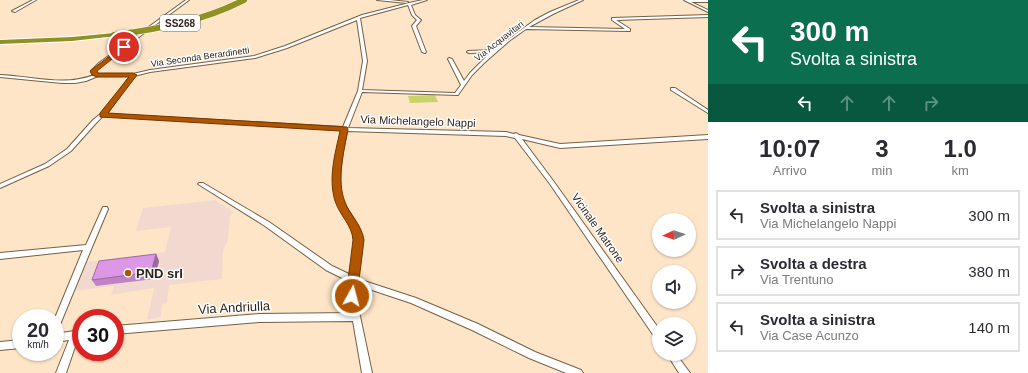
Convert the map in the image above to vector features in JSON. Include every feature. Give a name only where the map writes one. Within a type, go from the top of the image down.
[{"type":"highway","name":"SS268","points":[[0,42],[61,40],[114,35],[186,22],[244,0]]},
{"type":"street","points":[[14,11],[35,0]]},
{"type":"street","points":[[97,75],[93,71],[100,64],[188,0]]},
{"type":"street","points":[[378,0],[409,2],[426,0]]},
{"type":"street","name":"Via Acquavitari","points":[[360,91],[452,95],[458,93],[470,75],[495,51],[543,17],[582,0]]},
{"type":"street","points":[[685,0],[708,0]]},
{"type":"street","points":[[685,0],[708,10]]},
{"type":"street","points":[[409,2],[414,15],[419,20],[414,26],[424,52]]},
{"type":"street","name":"Via Seconda Berardinetti","points":[[0,76],[62,82],[83,80],[97,75],[133,75],[150,71],[254,58],[286,47],[358,18],[409,2]]},
{"type":"street","points":[[527,28],[629,30],[613,19],[708,16]]},
{"type":"street","points":[[358,18],[365,61],[360,91],[344,129],[337,167],[337,186],[340,202],[358,232],[352,296],[367,373]]},
{"type":"street","points":[[469,52],[495,51]]},
{"type":"street","points":[[450,58],[463,84]]},
{"type":"street","points":[[0,186],[54,161],[69,150],[103,115],[133,75]]},
{"type":"street","points":[[673,89],[708,112]]},
{"type":"street","name":"Via Michelangelo Nappi","points":[[103,115],[344,129],[516,136],[549,144],[565,146],[708,136]]},
{"type":"street","name":"Vicinale Matrone","points":[[516,136],[552,183],[652,326]]},
{"type":"street","points":[[201,184],[267,224],[329,268],[353,280],[413,300],[475,327],[532,355],[578,373]]},
{"type":"street","points":[[62,309],[105,209]]},
{"type":"street","points":[[0,256],[88,247]]},
{"type":"street","name":"Via Andriulla","points":[[124,329],[258,318],[355,316]]},
{"type":"street","points":[[0,346],[12,345]]},
{"type":"street","points":[[61,373],[72,348]]},
{"type":"street","points":[[676,361],[685,373]]},
{"type":"shaded area","points":[[215,200],[234,212],[230,215],[228,240],[223,250],[222,279],[169,285],[167,303],[162,304],[161,317],[147,320],[154,288],[111,295],[114,286],[74,291],[87,262],[165,252],[171,227],[136,231],[143,208]]},
{"type":"green space","points":[[435,95],[438,102],[410,103],[408,96]]},
{"type":"building","points":[[156,254],[151,272],[92,280],[99,261]]},
{"type":"place","name":"PND srl","points":[[128,273]]},
{"type":"route","points":[[124,47],[100,64],[93,71],[97,75],[133,75],[132,79],[103,115],[344,129],[337,167],[337,186],[340,202],[358,232],[352,296]]}]
